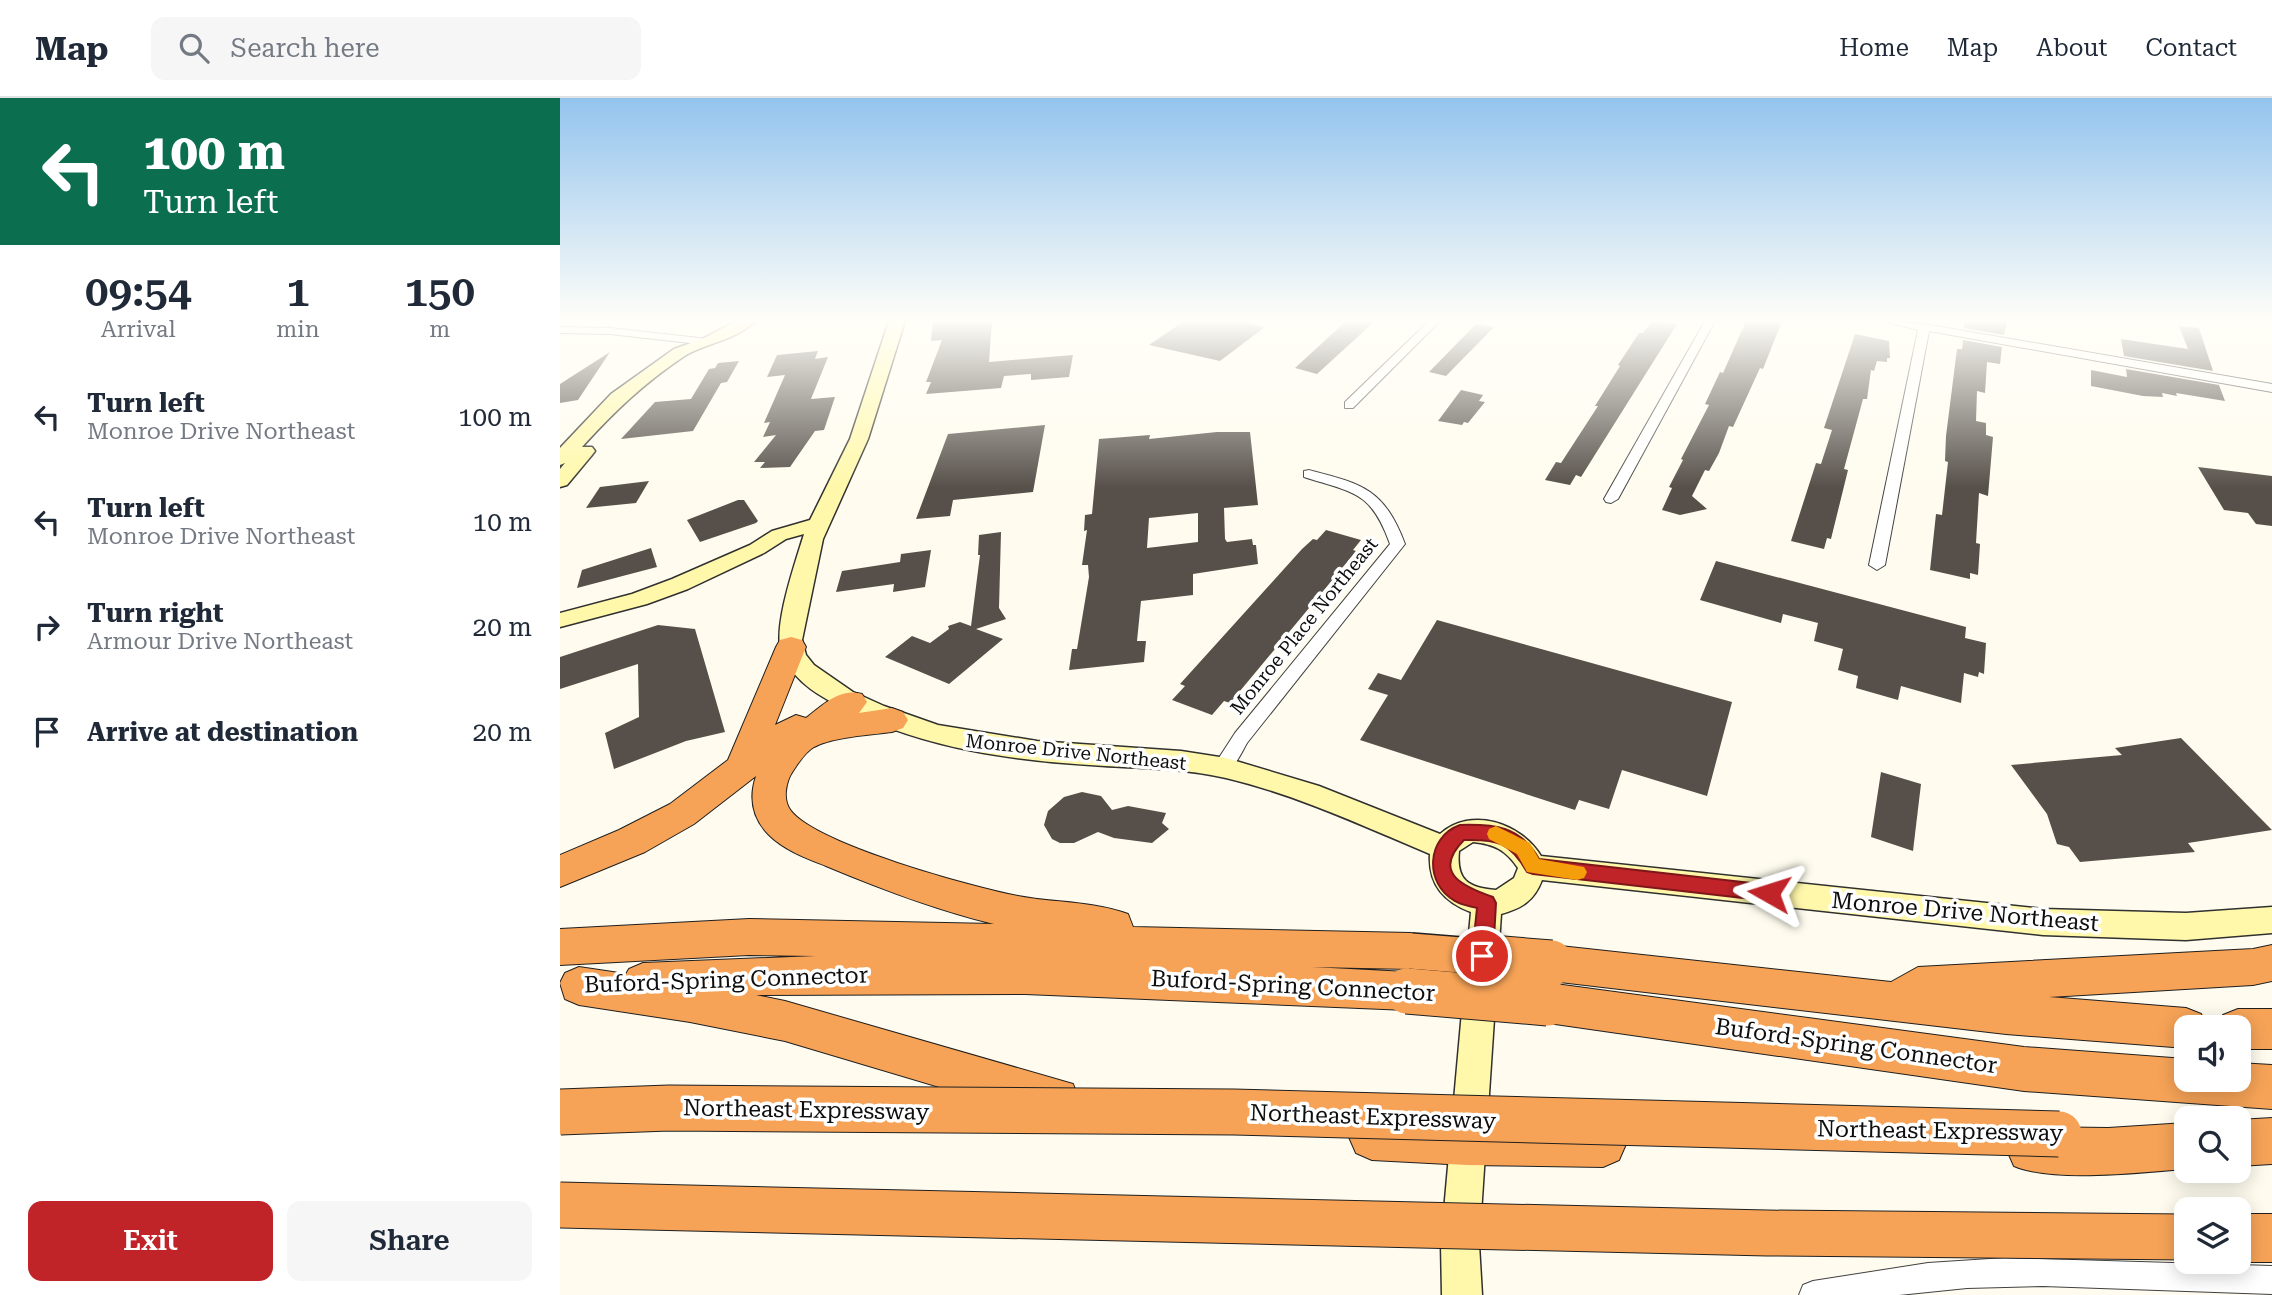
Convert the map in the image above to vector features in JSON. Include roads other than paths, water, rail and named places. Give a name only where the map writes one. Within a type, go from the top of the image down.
[{"type":"highway","points":[[743,766],[791,647]]},
{"type":"highway","points":[[845,699],[799,743],[777,769],[769,792],[769,805],[774,816],[797,837],[925,887],[1019,914],[1110,925],[1161,944]]},
{"type":"highway","points":[[560,872],[663,825],[698,803],[743,766],[845,699]]},
{"type":"highway","points":[[799,743],[830,730],[892,720]]},
{"type":"highway","name":"Buford-Spring Connector","points":[[560,947],[749,937],[1411,951],[1550,983],[2024,1069],[2272,1087]]},
{"type":"highway","points":[[1897,1002],[1918,986],[2272,964]]},
{"type":"highway","name":"Buford-Spring Connector","points":[[570,987],[731,976],[917,972],[1184,979],[1407,991],[1550,983],[1897,1002],[2006,1014],[2174,1027]]},
{"type":"highway","points":[[570,987],[690,1002],[785,1021],[1120,1117],[1245,1130],[1467,1142],[2108,1151],[2174,1147]]},
{"type":"highway","points":[[2251,1028],[2272,1029]]},
{"type":"highway","name":"Northeast Expressway","points":[[560,1112],[669,1108],[1234,1112],[1749,1128],[2174,1133]]},
{"type":"highway","points":[[2251,1132],[2272,1132]]},
{"type":"highway","points":[[2251,1142],[2272,1141]]},
{"type":"highway","points":[[560,1205],[1754,1232],[2174,1237]]},
{"type":"highway","points":[[2251,1238],[2272,1238]]},
{"type":"main road","points":[[560,459],[617,398],[646,377]]},
{"type":"main road","points":[[560,481],[633,400],[666,377]]},
{"type":"main road","points":[[791,647],[815,532],[868,417],[880,377]]},
{"type":"main road","points":[[758,549],[779,535],[837,485]]},
{"type":"main road","points":[[779,535],[815,532]]},
{"type":"main road","points":[[560,620],[668,589],[758,549],[815,532]]},
{"type":"main road","name":"Monroe Drive Northeast","points":[[791,647],[800,665],[811,676],[845,699],[892,720],[948,738],[996,747],[1167,760],[1222,767],[1283,782],[1444,848]]},
{"type":"main road","points":[[1491,832],[1523,849],[1533,867],[1531,880],[1524,891],[1504,902],[1487,903],[1461,895],[1446,881],[1441,864],[1444,848],[1460,833],[1491,832]]},
{"type":"main road","name":"Monroe Drive Northeast","points":[[1533,867],[2043,922],[2113,926],[2191,926],[2272,920]]},
{"type":"main road","points":[[1462,1295],[1460,1244],[1487,903]]},
{"type":"street","points":[[1349,405],[1378,377]]},
{"type":"street","points":[[1611,499],[1679,377]]},
{"type":"street","points":[[1877,565],[1914,377]]},
{"type":"street","points":[[2208,377],[2272,388]]},
{"type":"street","name":"Monroe Place Northeast","points":[[1222,767],[1241,738],[1398,544],[1388,515],[1363,490],[1309,474]]},
{"type":"street","points":[[1813,1295],[1880,1283],[1966,1274],[2053,1273],[2272,1280]]}]
